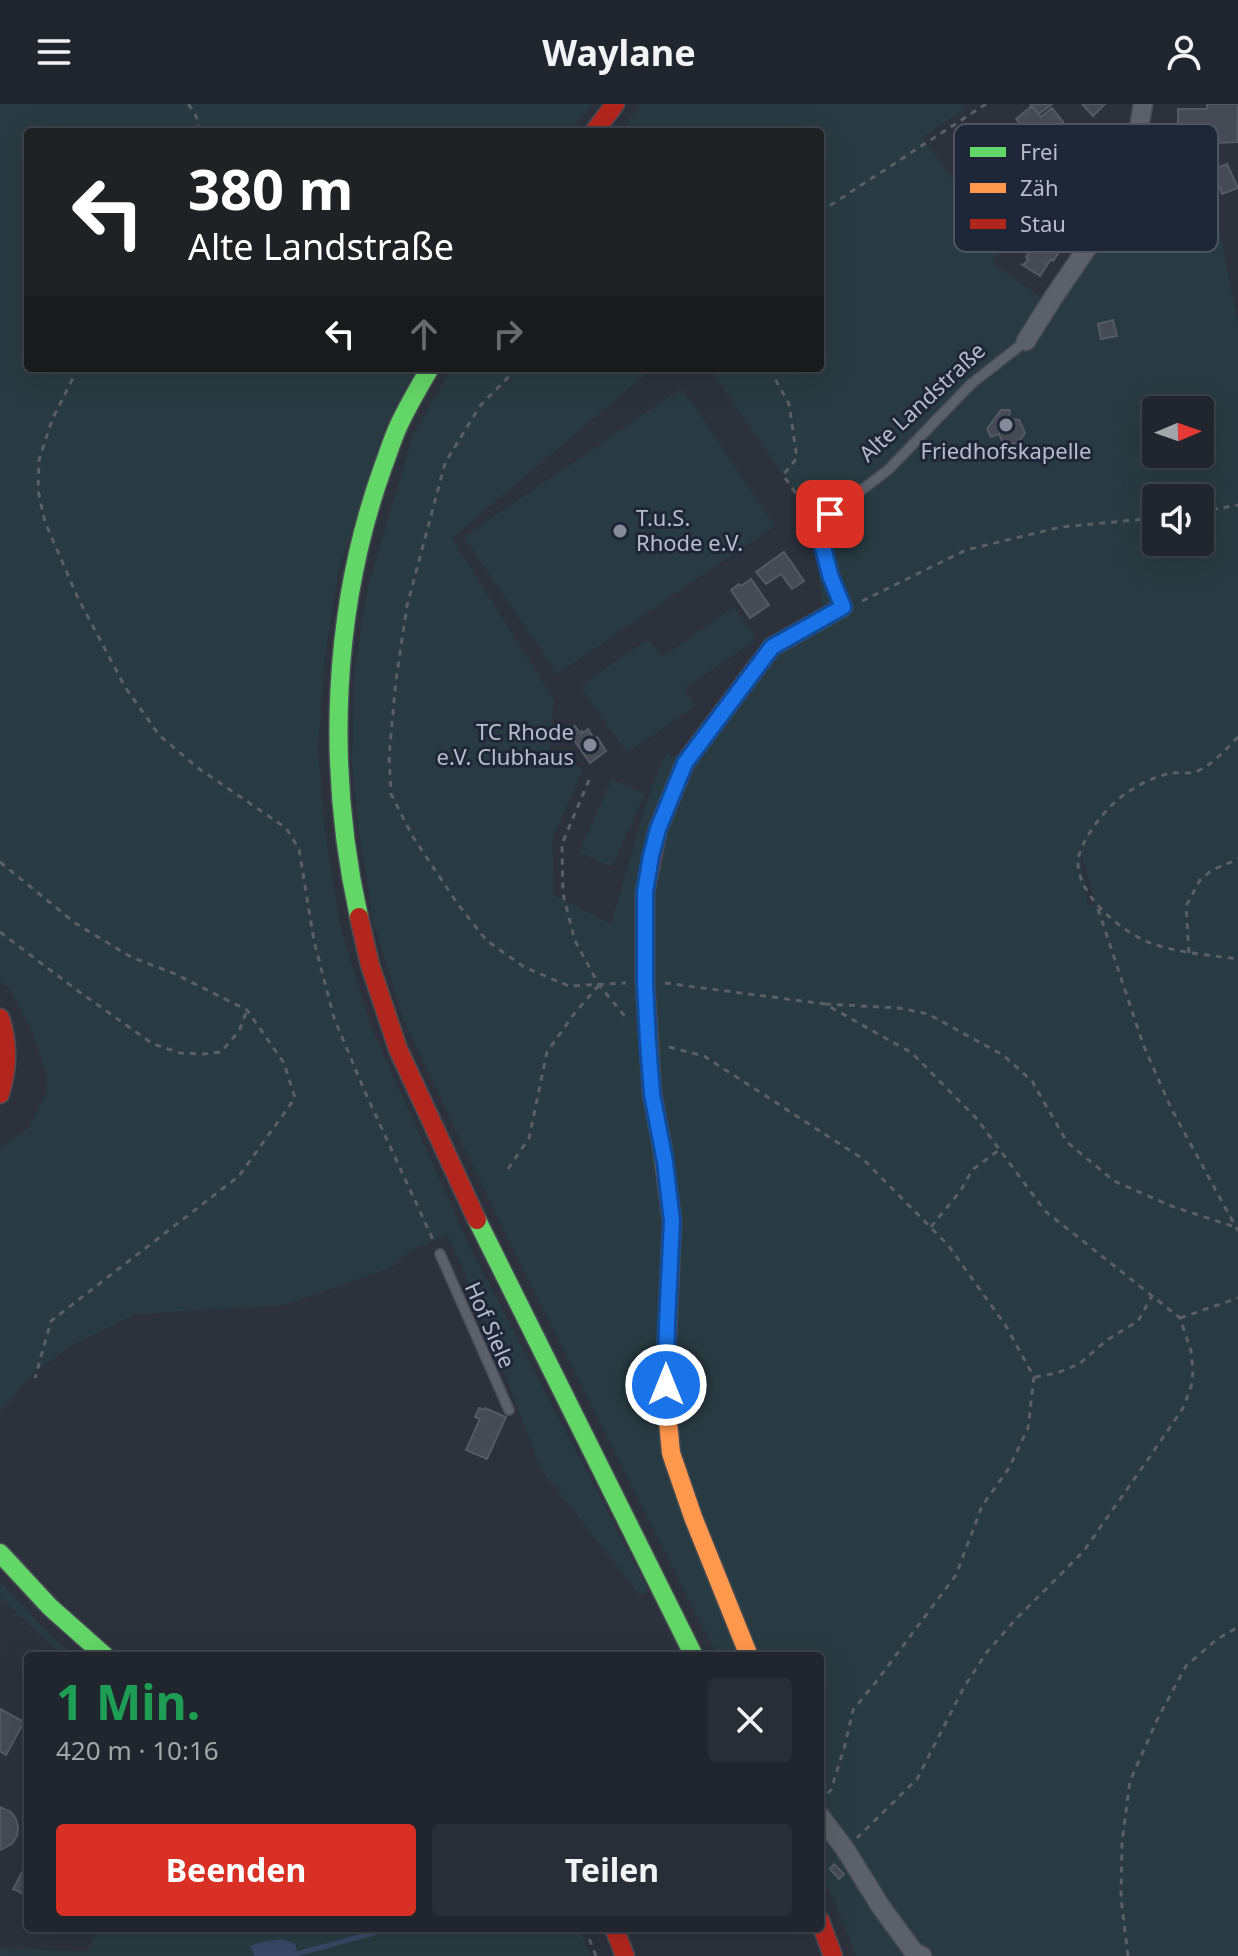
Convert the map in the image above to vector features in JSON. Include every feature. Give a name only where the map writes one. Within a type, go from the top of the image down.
[{"type":"main road","points":[[597,128],[615,104]]},
{"type":"main road","points":[[428,372],[398,429],[371,505],[351,584],[341,663],[337,748],[343,829],[359,923],[395,1042],[447,1159],[692,1652]]},
{"type":"main road","points":[[747,1652],[671,1453],[666,1359],[672,1221],[652,1094],[645,982],[645,892],[658,829],[685,763],[772,647],[843,607]]},
{"type":"main road","points":[[0,1018],[5,1029],[8,1053],[0,1094]]},
{"type":"main road","points":[[0,1553],[47,1606],[100,1652]]},
{"type":"main road","points":[[616,1932],[625,1956]]},
{"type":"main road","points":[[824,1932],[833,1956]]},
{"type":"street","name":"Alte Landstraße","points":[[1140,124],[1143,104]]},
{"type":"street","name":"Alte Landstraße","points":[[1026,341],[1084,252]]},
{"type":"street","points":[[824,1821],[881,1907],[914,1952],[922,1956]]},
{"type":"lane","name":"Alte Landstraße","points":[[823,532],[830,514],[888,470],[971,384],[1026,341]]},
{"type":"lane","points":[[823,532],[824,556],[843,607]]},
{"type":"lane","name":"Hof Siele","points":[[440,1254],[509,1410]]},
{"type":"path","points":[[188,104],[196,113],[198,128]]},
{"type":"path","points":[[955,124],[986,104]]},
{"type":"path","points":[[824,209],[954,125]]},
{"type":"path","points":[[76,372],[52,420],[39,460],[38,490],[45,522],[77,596],[111,661],[125,687],[159,735],[198,768],[286,828],[299,849],[314,941],[334,1018],[440,1254]]},
{"type":"path","points":[[513,372],[480,406],[445,463],[407,606],[391,741],[391,794],[413,837],[486,940],[524,967],[569,986],[677,983],[825,1004],[899,1008],[928,1014],[1003,1055],[1032,1081],[1067,1142],[1114,1181],[1236,1229]]},
{"type":"path","points":[[776,372],[775,379],[789,404],[797,458],[783,475],[823,532]]},
{"type":"path","points":[[1214,509],[1238,505]]},
{"type":"path","points":[[843,607],[966,550],[1061,527],[1142,519]]},
{"type":"path","points":[[1236,1229],[1171,1108],[1143,1044],[1097,905],[1081,880],[1078,861],[1085,837],[1118,799],[1141,783],[1171,773],[1194,772],[1213,761],[1238,737]]},
{"type":"path","points":[[589,780],[562,844],[563,894],[575,941],[599,985],[628,1019]]},
{"type":"path","points":[[1189,953],[1186,906],[1200,880],[1212,870],[1238,859]]},
{"type":"path","points":[[0,862],[75,923],[131,957],[173,973],[247,1010],[284,1063],[295,1098],[239,1176],[51,1321],[35,1378]]},
{"type":"path","points":[[1097,905],[1117,923],[1151,943],[1189,953],[1238,959]]},
{"type":"path","points":[[0,932],[153,1044],[180,1053],[221,1052],[239,1031],[247,1010]]},
{"type":"path","points":[[508,1169],[529,1138],[547,1052],[599,985]]},
{"type":"path","points":[[825,1004],[912,1053],[977,1119],[1045,1211],[1180,1318],[1191,1351],[1193,1371],[1183,1408],[1083,1552],[987,1652],[964,1687],[917,1779],[845,1849]]},
{"type":"path","points":[[648,1042],[704,1056],[863,1159],[948,1245],[1006,1326],[1034,1377],[1028,1428],[1009,1468],[982,1506],[956,1575],[853,1710],[831,1790],[824,1796]]},
{"type":"path","points":[[931,1227],[961,1190],[972,1170],[1000,1149]]},
{"type":"path","points":[[1034,1377],[1057,1373],[1079,1364],[1107,1340],[1138,1321],[1152,1296]]},
{"type":"path","points":[[1180,1318],[1238,1298]]},
{"type":"path","points":[[1128,1956],[1121,1898],[1122,1842],[1130,1781],[1158,1718],[1186,1666],[1216,1640],[1238,1627]]},
{"type":"path","points":[[587,1932],[596,1956]]},
{"type":"shaded area","points":[[0,104],[592,104],[574,128],[24,128],[24,372],[414,372],[384,429],[338,574],[325,658],[318,749],[325,831],[340,925],[370,1024],[470,1247],[649,1591],[640,1596],[540,1468],[477,1300],[447,1235],[412,1250],[391,1268],[284,1305],[136,1314],[72,1345],[30,1376],[0,1413],[0,1148],[29,1128],[48,1089],[46,1072],[32,1031],[9,988],[0,981]]},
{"type":"shaded area","points":[[641,104],[965,104],[967,108],[922,137],[954,181],[954,252],[1000,252],[992,262],[1055,308],[1099,252],[1218,252],[1218,222],[1238,323],[1238,1956],[856,1956],[824,1879],[824,1652],[715,1652],[502,1227],[404,1021],[374,925],[352,764],[354,672],[368,586],[413,435],[450,372],[648,372],[452,538],[554,700],[549,749],[583,769],[552,840],[554,895],[611,924],[650,790],[666,753],[692,766],[777,652],[824,626],[813,518],[712,372],[824,372],[824,128],[624,128]],"holes":[[[1080,848],[1096,905],[1088,904]]]},
{"type":"shaded area","name":"T.u.S. Rhode e.V.","points":[[682,388],[775,526],[557,674],[464,537]]},
{"type":"shaded area","points":[[734,607],[756,639],[684,689],[695,706],[627,753],[580,686],[648,639],[662,657]]},
{"type":"shaded area","points":[[612,779],[645,794],[612,867],[579,852]]},
{"type":"shaded area","points":[[0,1581],[45,1630],[70,1652],[58,1652],[0,1597]]},
{"type":"shaded area","points":[[97,1932],[581,1932],[591,1956],[0,1956],[0,1948],[87,1951]]},
{"type":"water","points":[[282,1939],[295,1943],[298,1956],[255,1956],[250,1946],[261,1942]]},
{"type":"building","points":[[1030,104],[1052,104],[1039,114]]},
{"type":"building","points":[[1082,104],[1105,104],[1093,116]]},
{"type":"building","points":[[1207,104],[1238,104],[1237,142],[1218,143],[1218,124],[1178,124],[1178,109],[1207,109]]},
{"type":"building","points":[[1032,106],[1041,117],[1052,108],[1063,122],[1020,124],[1016,119]]},
{"type":"building","points":[[1227,164],[1238,188],[1222,194],[1218,165]]},
{"type":"building","points":[[1029,252],[1059,252],[1040,276],[1021,264],[1024,265],[1028,259]]},
{"type":"building","points":[[1113,320],[1117,336],[1101,339],[1098,324]]},
{"type":"building","name":"Friedhofskapelle","points":[[1001,410],[1010,410],[1009,419],[1019,420],[1025,433],[1017,444],[1003,443],[999,434],[991,437],[987,429]]},
{"type":"building","points":[[784,552],[804,581],[792,589],[781,574],[766,584],[756,572]]},
{"type":"building","points":[[751,579],[769,605],[750,618],[731,590]]},
{"type":"building","name":"TC Rhode e.V. Clubhaus","points":[[575,726],[580,733],[588,729],[606,751],[590,763],[568,731]]},
{"type":"building","points":[[479,1408],[506,1417],[487,1459],[466,1450],[480,1419],[475,1417]]},
{"type":"building","points":[[0,1709],[24,1722],[6,1755],[0,1751]]},
{"type":"building","points":[[0,1807],[11,1812],[18,1828],[12,1844],[0,1850]]},
{"type":"building","points":[[834,1864],[844,1874],[839,1879],[830,1869]]},
{"type":"building","points":[[24,1868],[24,1894],[13,1889]]},
{"type":"waterway","points":[[289,1956],[374,1933]]},
{"type":"traffic: fast","points":[[359,917],[348,861],[342,804],[339,747],[344,633],[353,576],[383,467],[402,420],[428,372]]},
{"type":"traffic: fast","points":[[477,1220],[692,1652]]},
{"type":"traffic: fast","points":[[0,1553],[50,1607],[101,1652]]},
{"type":"traffic: slow","points":[[693,752],[772,647],[843,607]]},
{"type":"traffic: slow","points":[[662,1146],[672,1221],[666,1359],[671,1453],[747,1652]]},
{"type":"traffic: jam","points":[[597,128],[615,104]]},
{"type":"traffic: jam","points":[[662,1146],[652,1094],[645,982],[645,892],[658,829],[685,763],[693,752]]},
{"type":"traffic: jam","points":[[359,917],[370,965],[398,1049],[477,1220]]},
{"type":"traffic: jam","points":[[0,1018],[6,1056],[0,1094]]},
{"type":"traffic: jam","points":[[616,1932],[625,1956]]},
{"type":"traffic: jam","points":[[824,1932],[833,1956]]},
{"type":"place","name":"Friedhofskapelle","points":[[1006,425]]},
{"type":"place","name":"T.u.S. Rhode e.V.","points":[[620,531]]},
{"type":"place","name":"TC Rhode e.V. Clubhaus","points":[[590,745]]},
{"type":"route","points":[[666,1385],[672,1221],[652,1094],[648,1042],[645,892],[651,856],[658,829],[685,763],[772,647],[843,607],[830,575],[821,539],[830,514]]}]
